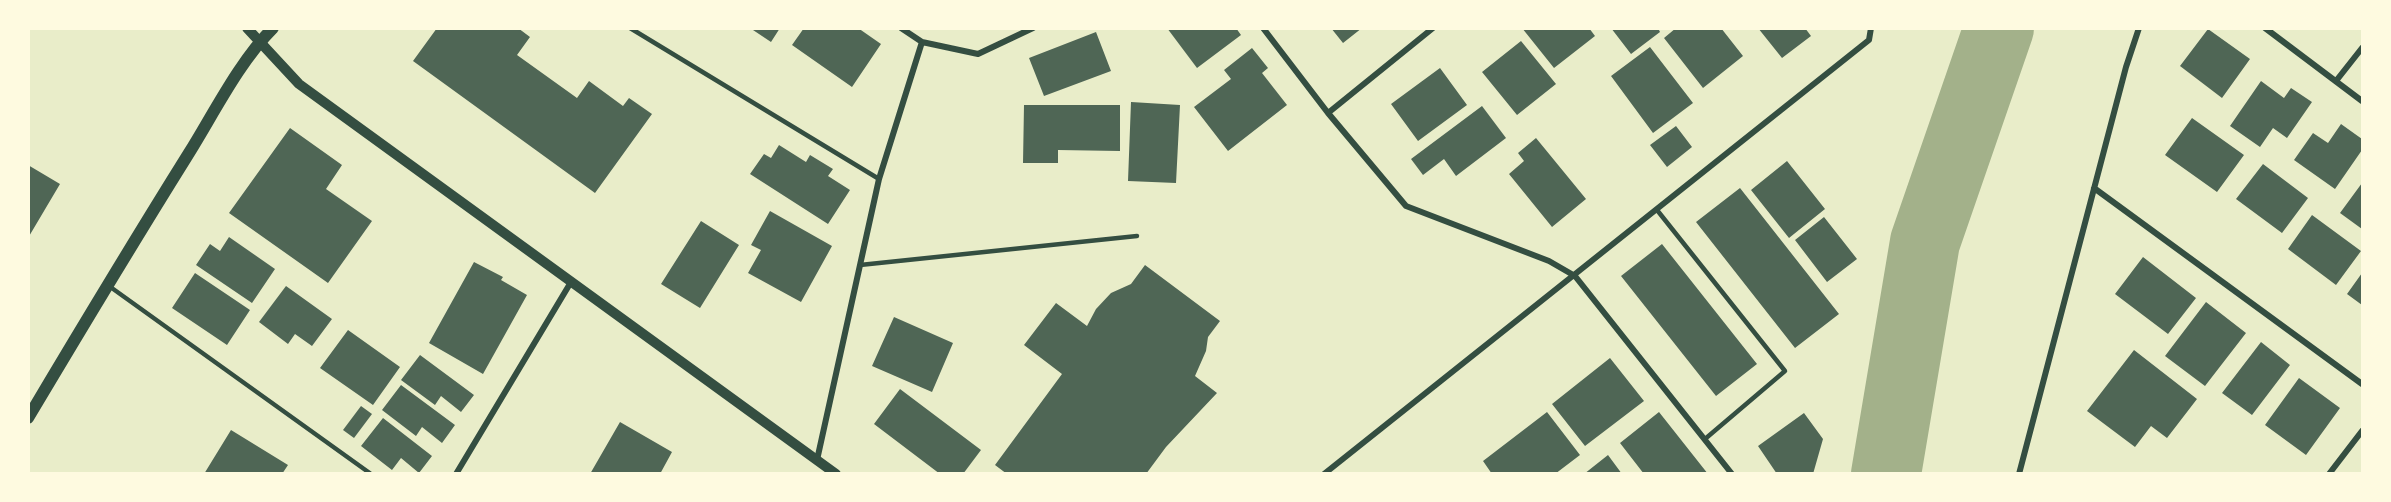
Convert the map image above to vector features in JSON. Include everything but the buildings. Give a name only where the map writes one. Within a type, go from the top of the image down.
[{"type":"main road","points":[[28,418],[107,284],[259,42],[273,28]]},
{"type":"street","points":[[248,28],[299,84],[836,474]]},
{"type":"street","points":[[901,28],[922,42],[978,54],[1033,28]]},
{"type":"street","points":[[1263,28],[1328,112],[1406,206],[1549,261],[1575,276],[1732,474]]},
{"type":"street","points":[[1328,112],[1433,28]]},
{"type":"street","points":[[1324,474],[1869,40],[1871,28]]},
{"type":"street","points":[[2019,474],[2126,67],[2139,28]]},
{"type":"street","points":[[2265,28],[2362,101]]},
{"type":"street","points":[[817,460],[879,179],[922,42]]},
{"type":"street","points":[[2336,81],[2362,48]]},
{"type":"street","points":[[2094,188],[2362,384]]},
{"type":"street","points":[[456,474],[571,282]]},
{"type":"street","points":[[2329,474],[2362,431]]},
{"type":"lane","points":[[630,28],[879,179]]},
{"type":"lane","points":[[1657,210],[1785,371],[1705,440]]},
{"type":"lane","points":[[860,265],[1137,237]]},
{"type":"lane","points":[[107,284],[371,474]]},
{"type":"waterway","points":[[1886,474],[1925,242],[1999,28]]}]
